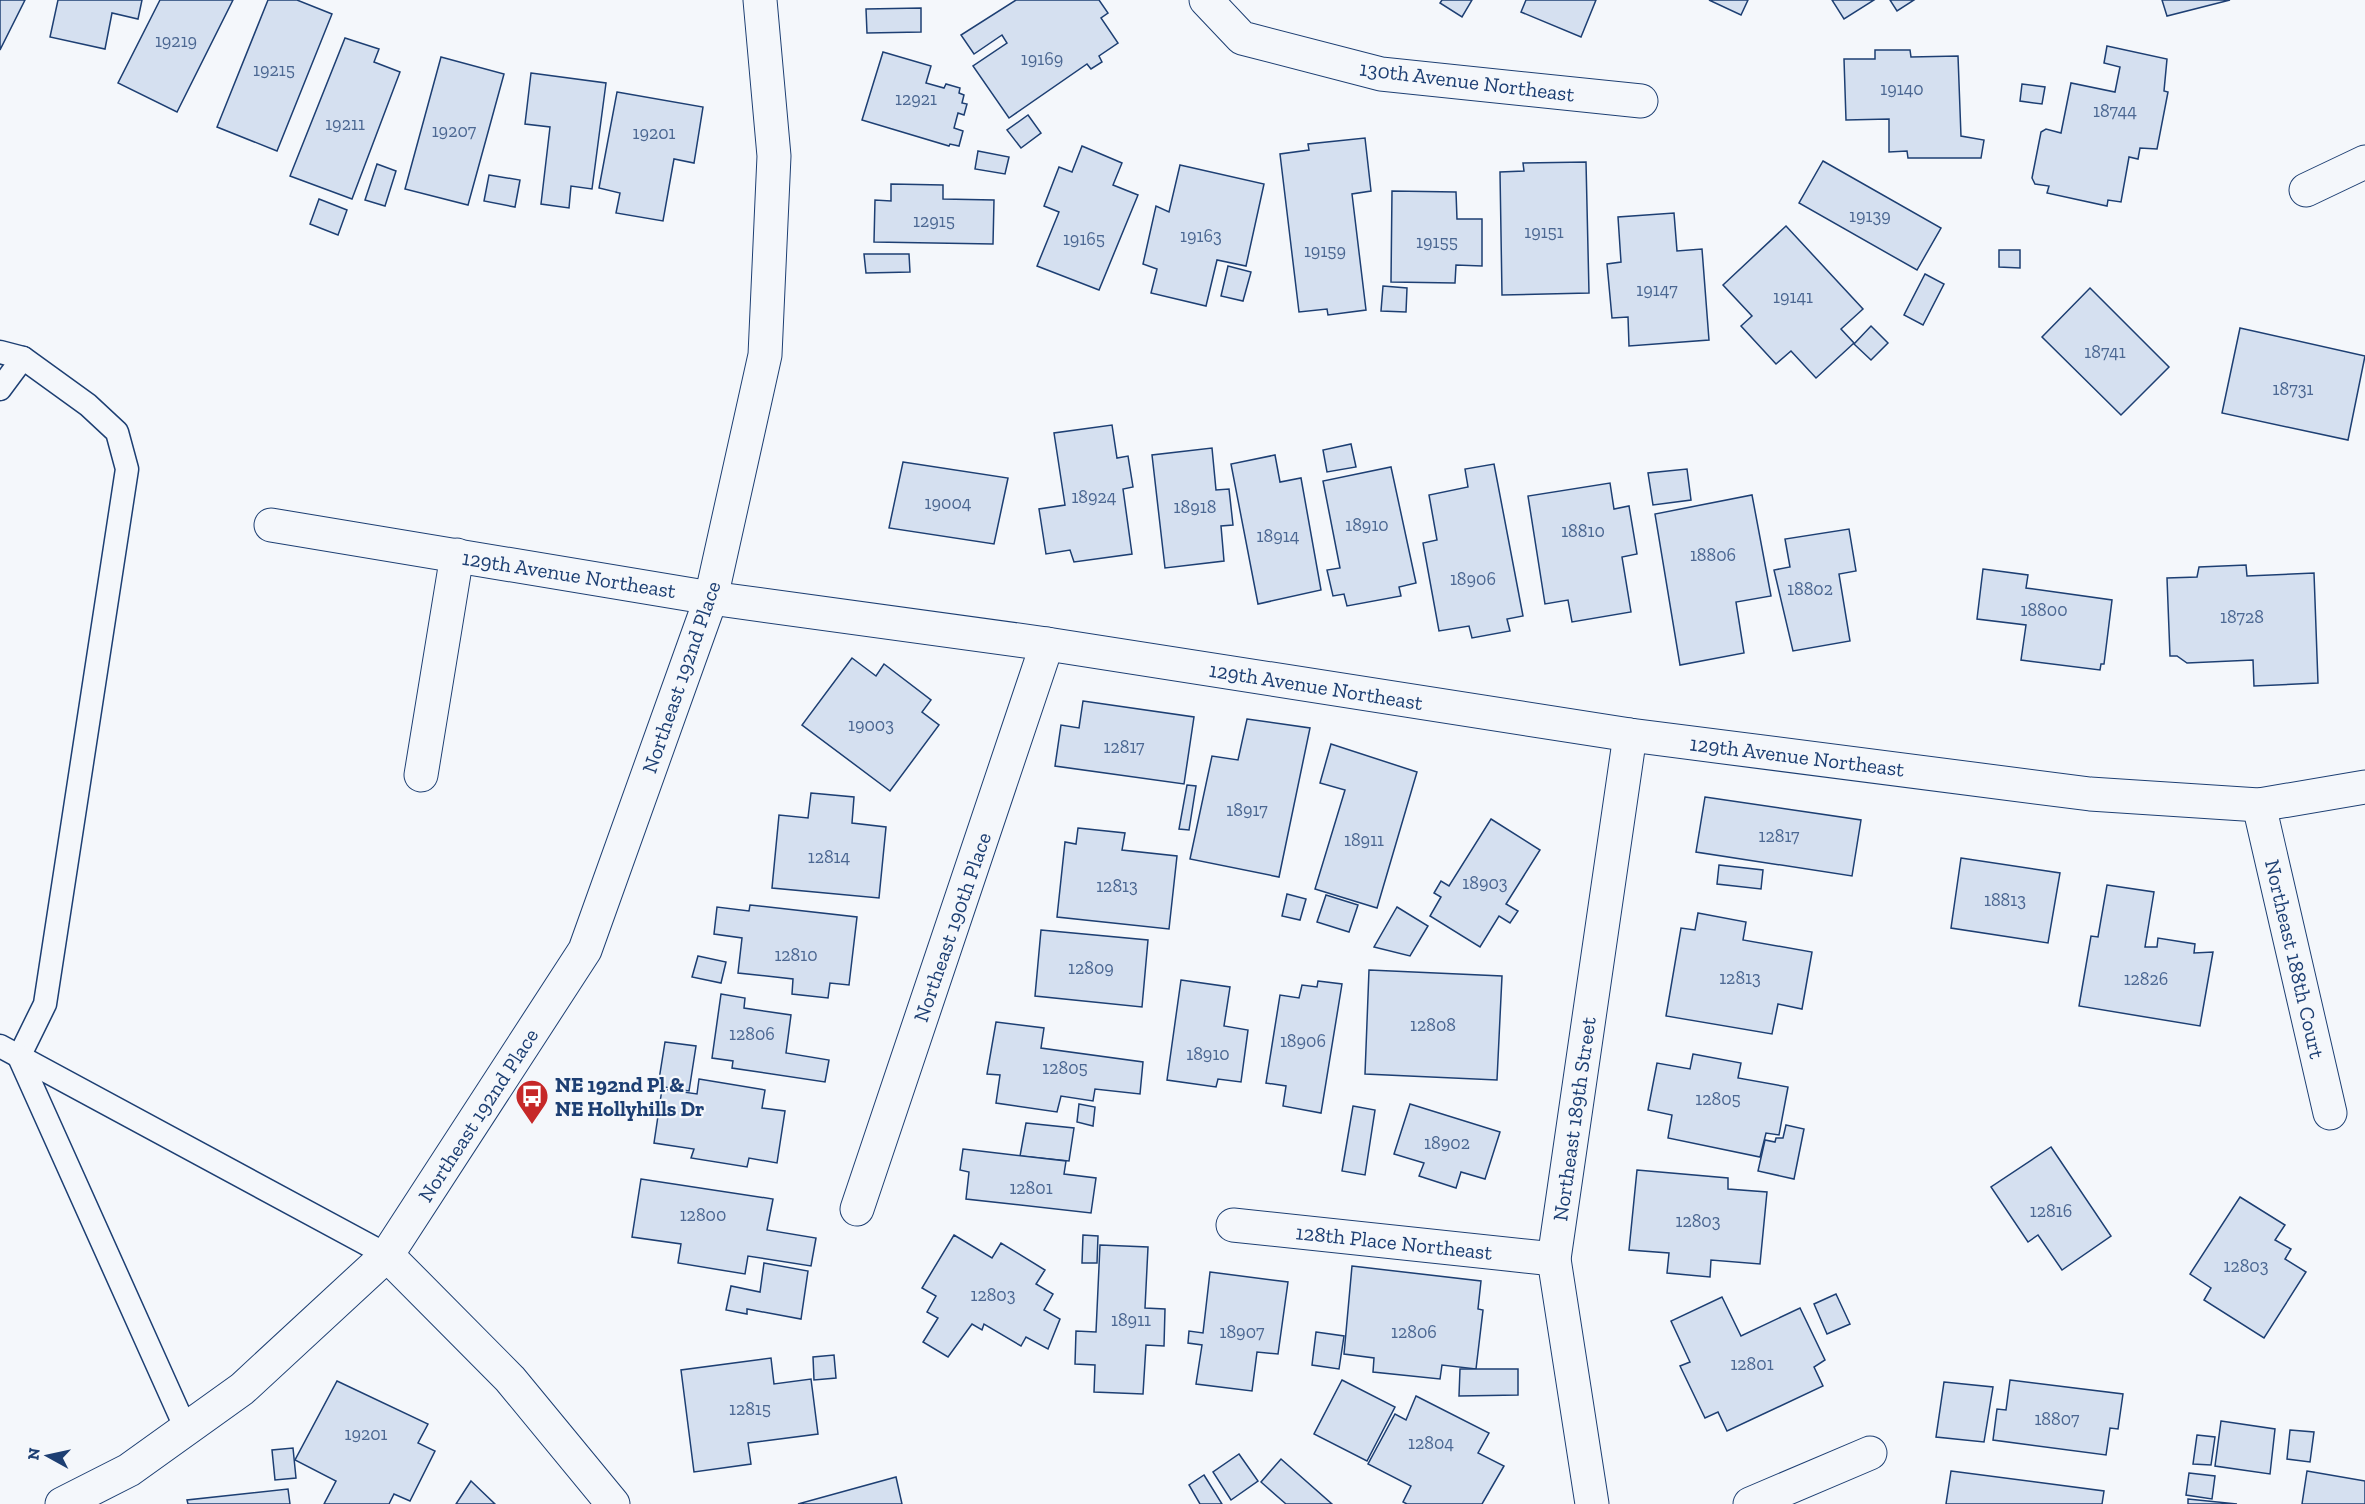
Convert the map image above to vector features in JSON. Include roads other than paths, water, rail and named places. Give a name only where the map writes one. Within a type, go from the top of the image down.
[{"type":"street","name":"Northeast 192nd Place","points":[[62,1504],[129,1470],[242,1389],[387,1256],[585,950],[711,598],[765,355],[774,156],[760,0]]},
{"type":"street","name":"130th Avenue Northeast","points":[[1206,0],[1242,38],[1381,75],[1641,101]]},
{"type":"street","points":[[2306,190],[2365,162]]},
{"type":"street","name":"129th Avenue Northeast","points":[[271,525],[711,598],[1047,644],[1630,735],[2090,794],[2259,805],[2365,787]]},
{"type":"street","points":[[421,775],[458,555]]},
{"type":"street","name":"Northeast 190th Place","points":[[857,1209],[1047,644]]},
{"type":"street","name":"Northeast 189th Street","points":[[1592,1504],[1554,1259],[1630,735]]},
{"type":"street","name":"Northeast 188th Court","points":[[2259,805],[2330,1113]]},
{"type":"street","name":"128th Place Northeast","points":[[1233,1225],[1554,1259]]},
{"type":"street","points":[[387,1256],[510,1379],[613,1504]]},
{"type":"street","points":[[1750,1504],[1870,1453]]},
{"type":"lane","points":[[0,352],[23,358],[88,405],[117,432],[127,469],[45,1004],[10,1052]]},
{"type":"lane","points":[[0,389],[23,358]]},
{"type":"lane","points":[[10,1052],[387,1256]]},
{"type":"lane","points":[[10,1052],[186,1429]]},
{"type":"place","name":"NE 192nd Pl & NE Hollyhills Dr","points":[[532,1125]]}]
